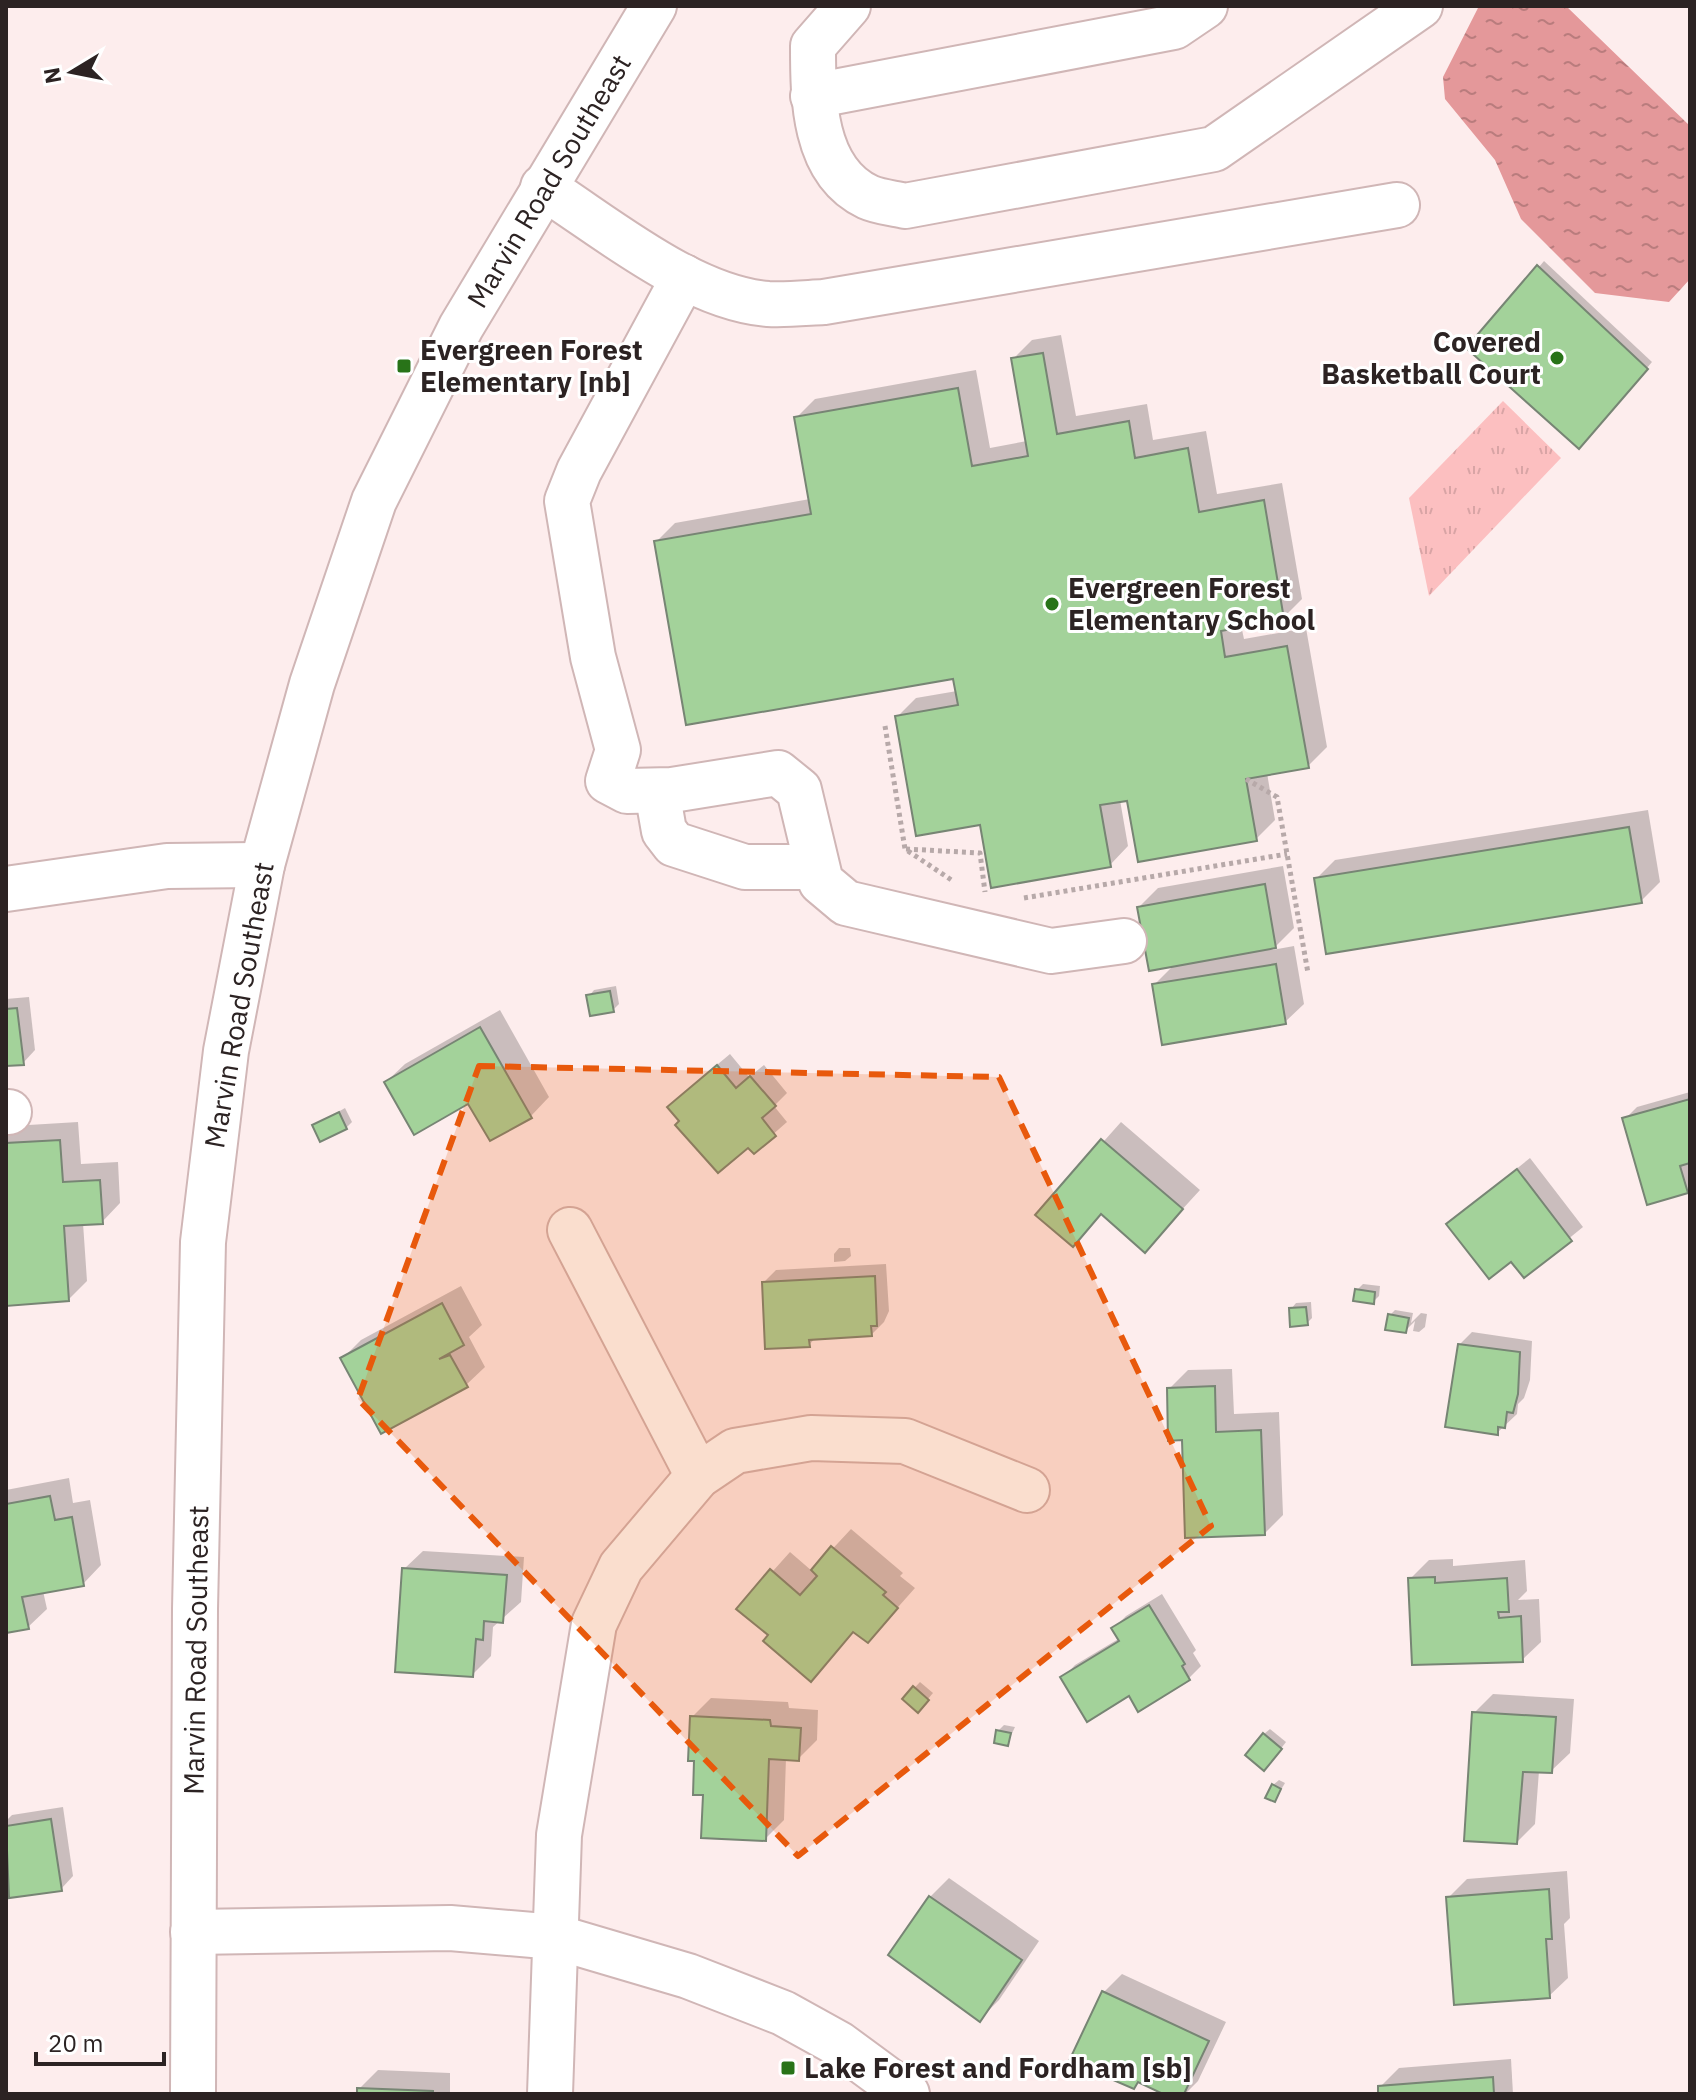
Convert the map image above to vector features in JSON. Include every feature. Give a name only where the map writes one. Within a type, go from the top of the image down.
[{"type":"street","name":"Marvin Road Southeast","points":[[193,2094],[203,1242],[226,1051],[262,865],[312,684],[374,501],[461,327],[654,6]]},
{"type":"street","points":[[848,6],[813,46],[813,96],[822,141],[839,174],[867,196],[905,206],[1214,149],[1420,6]]},
{"type":"street","points":[[813,96],[1174,27],[1205,6]]},
{"type":"street","points":[[543,187],[684,277],[754,301],[824,302],[1397,205]]},
{"type":"street","points":[[684,277],[579,471],[567,501],[593,657],[618,750],[608,781],[627,791],[657,791],[778,773],[799,790],[821,882],[846,903],[1051,951],[1124,941]]},
{"type":"street","points":[[657,791],[664,831],[674,844],[745,867],[816,867]]},
{"type":"street","points":[[6,889],[167,866],[262,865]]},
{"type":"street","points":[[570,1230],[698,1476]]},
{"type":"street","points":[[550,2094],[559,1835],[594,1624],[621,1567],[698,1476],[735,1451],[811,1438],[905,1441],[1027,1490]]},
{"type":"street","points":[[193,1932],[450,1928],[556,1937],[688,1976],[783,2013],[839,2044],[907,2094]]},
{"type":"path","points":[[885,726],[905,849],[964,888]]},
{"type":"path","points":[[1246,779],[1277,797],[1308,973]]},
{"type":"path","points":[[905,849],[980,853],[987,904]]},
{"type":"path","points":[[1019,899],[1287,854]]},
{"type":"highlighted area","points":[[479,1066],[999,1077],[1211,1526],[798,1856],[358,1399]]},
{"type":"green space","points":[[1503,401],[1561,458],[1429,596],[1409,498]]},
{"type":"water","points":[[1479,6],[1566,6],[1690,126],[1690,279],[1669,302],[1595,293],[1521,219],[1495,160],[1445,99],[1443,77]]},
{"type":"building","name":"Covered Basketball Court","points":[[1537,265],[1648,369],[1579,449],[1466,348]]},
{"type":"building","points":[[1043,353],[1057,434],[1129,421],[1135,458],[1188,448],[1199,512],[1264,500],[1284,619],[1221,631],[1225,657],[1287,646],[1309,768],[1246,779],[1257,841],[1138,862],[1127,801],[1100,805],[1111,867],[991,888],[980,825],[916,836],[895,716],[958,705],[953,679],[686,725],[654,541],[811,514],[794,417],[958,388],[972,466],[1028,456],[1011,358]]},
{"type":"building","points":[[1629,827],[1642,903],[1326,954],[1314,878]]},
{"type":"building","points":[[1265,884],[1276,948],[1149,971],[1137,907]]},
{"type":"building","points":[[1276,964],[1286,1024],[1162,1045],[1152,984]]},
{"type":"building","points":[[610,991],[614,1012],[590,1016],[586,995]]},
{"type":"building","points":[[17,1008],[24,1065],[6,1066],[6,1009]]},
{"type":"building","points":[[480,1027],[532,1118],[490,1141],[468,1104],[414,1135],[384,1082]]},
{"type":"building","points":[[717,1065],[736,1088],[750,1076],[776,1106],[762,1118],[776,1136],[754,1154],[748,1148],[718,1173],[675,1125],[679,1121],[667,1107]]},
{"type":"building","points":[[1690,1099],[1690,1163],[1680,1166],[1688,1193],[1647,1205],[1622,1118]]},
{"type":"building","points":[[339,1112],[347,1129],[320,1142],[312,1125]]},
{"type":"building","points":[[1101,1139],[1183,1209],[1145,1253],[1101,1214],[1073,1247],[1035,1215]]},
{"type":"building","points":[[60,1140],[63,1182],[100,1180],[103,1224],[64,1226],[69,1301],[6,1306],[6,1143]]},
{"type":"building","points":[[1517,1169],[1572,1241],[1524,1278],[1511,1262],[1489,1279],[1446,1224]]},
{"type":"building","points":[[875,1276],[877,1326],[871,1326],[872,1336],[809,1340],[810,1347],[765,1349],[762,1282]]},
{"type":"building","points":[[1355,1289],[1375,1292],[1374,1304],[1353,1301]]},
{"type":"building","points":[[442,1303],[464,1345],[439,1359],[450,1355],[468,1387],[381,1434],[340,1358]]},
{"type":"building","points":[[1306,1307],[1308,1325],[1290,1327],[1289,1308]]},
{"type":"building","points":[[1388,1314],[1409,1318],[1406,1333],[1385,1330]]},
{"type":"building","points":[[1458,1344],[1520,1352],[1518,1394],[1513,1413],[1507,1412],[1505,1428],[1498,1427],[1498,1435],[1445,1427]]},
{"type":"building","points":[[1215,1386],[1216,1432],[1261,1430],[1265,1535],[1185,1538],[1182,1440],[1168,1441],[1167,1388]]},
{"type":"building","points":[[50,1496],[55,1520],[72,1517],[84,1586],[22,1597],[29,1629],[6,1633],[6,1504]]},
{"type":"building","points":[[831,1546],[886,1592],[883,1595],[898,1608],[868,1643],[853,1632],[811,1682],[763,1641],[768,1635],[736,1609],[770,1569],[800,1595],[817,1576],[811,1570]]},
{"type":"building","points":[[402,1568],[507,1575],[503,1623],[484,1621],[483,1640],[476,1639],[473,1677],[395,1672]]},
{"type":"building","points":[[1435,1577],[1435,1583],[1507,1578],[1509,1612],[1498,1612],[1499,1618],[1521,1616],[1523,1662],[1412,1665],[1408,1578]]},
{"type":"building","points":[[1149,1605],[1185,1664],[1182,1666],[1190,1680],[1138,1712],[1129,1696],[1087,1722],[1060,1677],[1119,1641],[1111,1628]]},
{"type":"building","points":[[913,1686],[929,1700],[918,1713],[902,1699]]},
{"type":"building","points":[[1472,1712],[1556,1717],[1552,1773],[1523,1772],[1517,1844],[1464,1841]]},
{"type":"building","points":[[690,1716],[770,1720],[771,1726],[801,1728],[799,1761],[769,1759],[766,1841],[701,1838],[703,1795],[693,1795],[694,1761],[688,1761]]},
{"type":"building","points":[[996,1730],[1011,1733],[1008,1746],[994,1743]]},
{"type":"building","points":[[1263,1733],[1282,1749],[1264,1771],[1245,1755]]},
{"type":"building","points":[[1272,1784],[1281,1789],[1275,1802],[1265,1798]]},
{"type":"building","points":[[51,1819],[62,1891],[9,1898],[6,1826]]},
{"type":"building","points":[[1549,1889],[1552,1939],[1546,1939],[1550,1998],[1454,2005],[1446,1897]]},
{"type":"building","points":[[929,1896],[1022,1960],[980,2022],[888,1955]]},
{"type":"building","points":[[1102,1991],[1209,2041],[1184,2094],[1163,2094],[1138,2082],[1134,2089],[1069,2061]]},
{"type":"building","points":[[1493,2077],[1494,2094],[1378,2094],[1378,2086]]},
{"type":"building","points":[[357,2088],[433,2091],[433,2094],[357,2094]]},
{"type":"place","name":"Covered Basketball Court","points":[[1557,358]]},
{"type":"place","name":"Evergreen Forest Elementary [nb]","points":[[404,366]]},
{"type":"place","name":"Evergreen Forest Elementary School","points":[[1052,604]]},
{"type":"place","name":"Lake Forest and Fordham [sb]","points":[[788,2068]]}]
